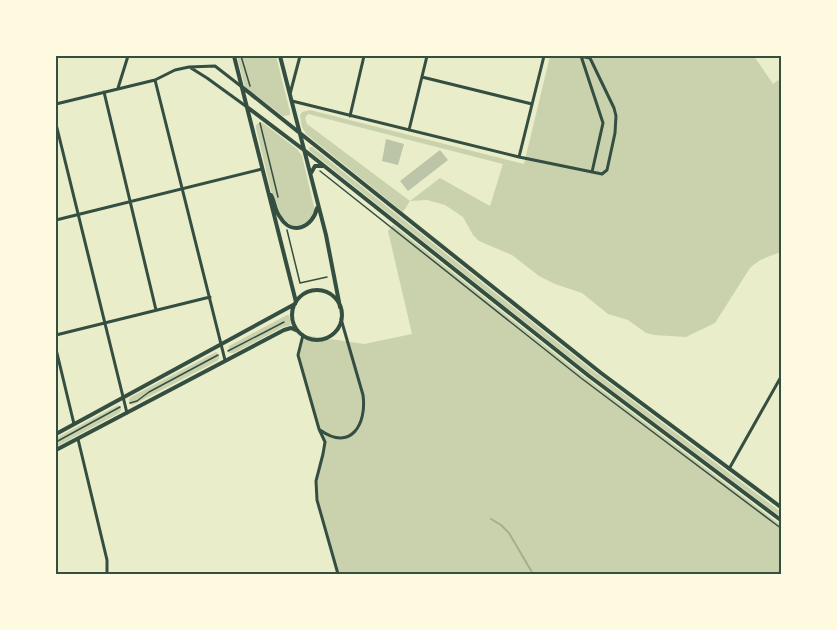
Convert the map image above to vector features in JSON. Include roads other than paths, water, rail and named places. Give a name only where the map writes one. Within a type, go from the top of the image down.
[{"type":"main road","points":[[234,56],[295,303],[292,317],[298,331]]},
{"type":"main road","points":[[56,450],[286,329],[291,328],[316,340],[327,338],[337,330],[341,319],[340,307],[330,254],[280,56]]},
{"type":"main road","points":[[242,87],[587,362],[781,507]]},
{"type":"main road","points":[[247,107],[576,366],[782,521]]},
{"type":"main road","points":[[311,179],[314,167],[324,166]]},
{"type":"main road","points":[[268,189],[279,217],[291,227],[299,228],[309,224],[315,216],[318,204]]},
{"type":"main road","points":[[56,434],[222,345],[295,303],[306,293],[321,291],[331,295],[340,307]]},
{"type":"street","points":[[118,89],[128,56]]},
{"type":"street","points":[[290,96],[300,56]]},
{"type":"street","points":[[350,116],[364,56]]},
{"type":"street","points":[[409,130],[427,56]]},
{"type":"street","points":[[519,157],[544,56]]},
{"type":"street","points":[[292,101],[519,157],[592,172],[604,173],[607,170],[615,133],[616,116],[590,57],[581,56],[603,123],[592,172]]},
{"type":"street","points":[[56,104],[155,80],[170,71],[189,67],[215,66],[242,87]]},
{"type":"street","points":[[189,67],[247,107]]},
{"type":"street","points":[[422,77],[532,104]]},
{"type":"street","points":[[155,80],[226,361]]},
{"type":"street","points":[[104,92],[156,310]]},
{"type":"street","points":[[56,124],[127,413]]},
{"type":"street","points":[[56,220],[262,169]]},
{"type":"street","points":[[56,335],[210,297]]},
{"type":"street","points":[[319,429],[334,438],[347,437],[358,428],[364,414],[363,395],[341,319]]},
{"type":"street","points":[[303,335],[298,355],[319,429],[325,442],[317,473],[316,490],[319,510],[338,574]]},
{"type":"street","points":[[56,349],[74,424]]},
{"type":"street","points":[[729,469],[782,375]]},
{"type":"street","points":[[78,438],[107,560],[107,574]]},
{"type":"waterway","points":[[491,519],[509,533],[533,574]]},
{"type":"waterway","points":[[775,574],[782,571]]}]
